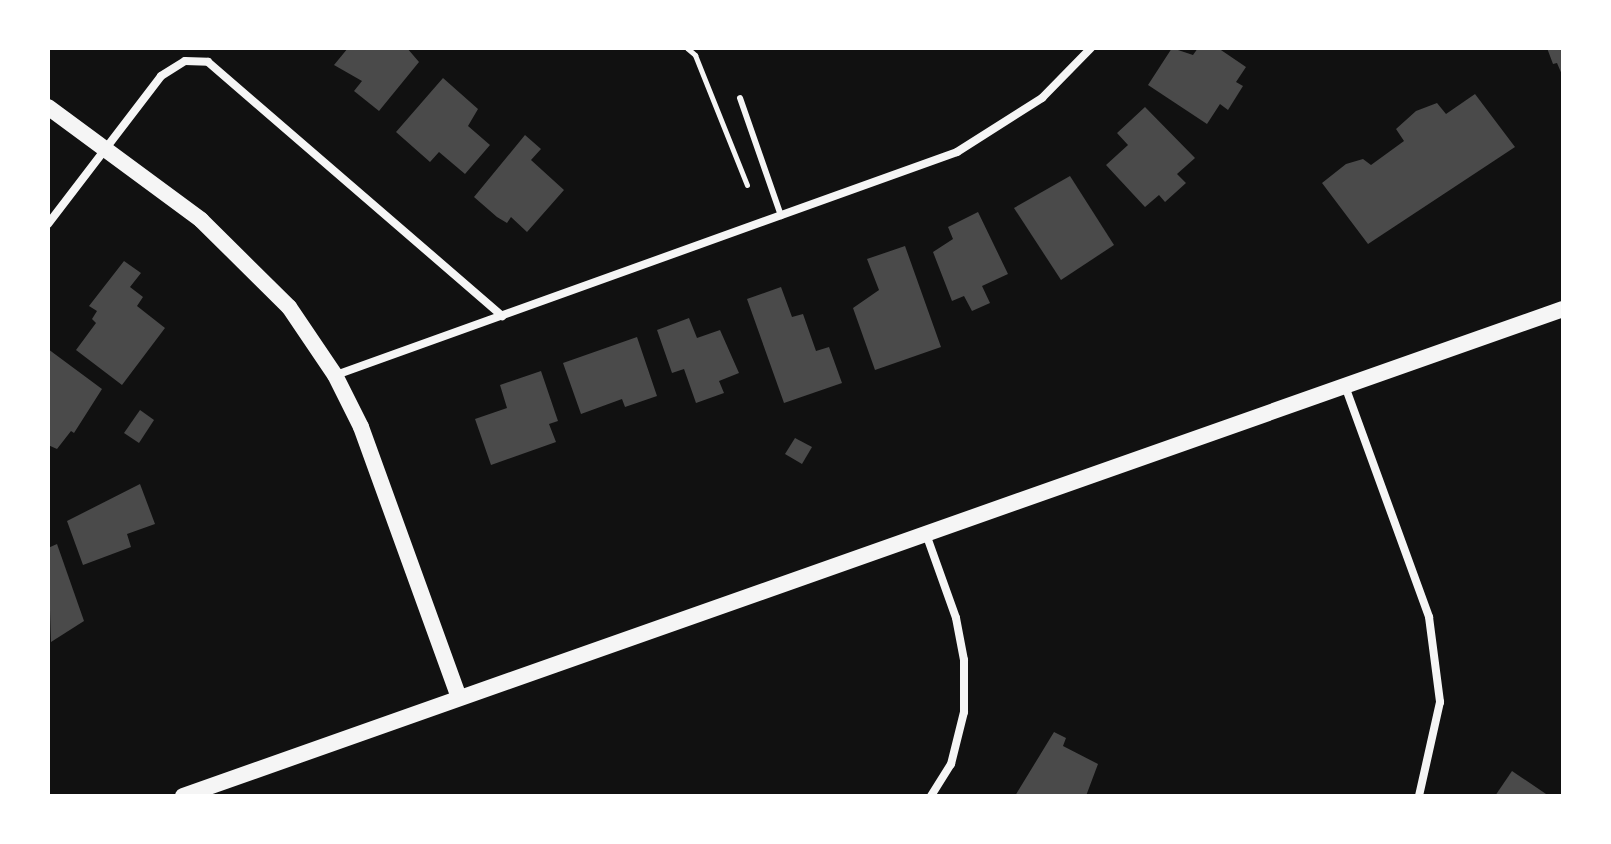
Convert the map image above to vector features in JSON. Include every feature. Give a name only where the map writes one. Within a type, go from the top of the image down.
[{"type":"main road","points":[[48,107],[233,247],[289,307],[335,375],[370,450],[459,698]]},
{"type":"main road","points":[[183,796],[1563,309]]},
{"type":"street","points":[[335,375],[781,216],[987,137],[1042,98],[1091,48]]},
{"type":"street","points":[[48,224],[161,76],[185,61],[208,62],[502,316]]},
{"type":"street","points":[[1345,386],[1429,617],[1440,702],[1419,796]]},
{"type":"street","points":[[926,534],[956,618],[964,660],[964,712],[951,764],[931,796]]},
{"type":"lane","points":[[740,98],[781,216]]},
{"type":"path","points":[[687,48],[695,55],[747,185]]},
{"type":"building","points":[[348,48],[407,48],[419,62],[379,111],[354,91],[362,81],[334,65]]},
{"type":"building","points":[[1172,48],[1193,55],[1198,48],[1218,48],[1246,67],[1236,82],[1243,86],[1228,110],[1220,104],[1207,124],[1148,85]]},
{"type":"building","points":[[1547,48],[1563,48],[1563,77],[1557,63],[1553,64]]},
{"type":"building","points":[[443,78],[478,109],[468,126],[490,145],[465,174],[439,152],[430,162],[396,132]]},
{"type":"building","points":[[1475,94],[1515,147],[1368,244],[1322,183],[1346,164],[1363,159],[1371,165],[1404,141],[1396,129],[1416,111],[1437,103],[1446,114]]},
{"type":"building","points":[[1145,107],[1195,158],[1177,174],[1186,183],[1165,202],[1159,195],[1145,207],[1106,165],[1128,145],[1117,133]]},
{"type":"building","points":[[525,135],[541,149],[531,160],[564,190],[527,232],[511,217],[507,223],[497,217],[474,197]]},
{"type":"building","points":[[1070,176],[1114,245],[1061,280],[1014,208]]},
{"type":"building","points":[[978,212],[1008,274],[982,286],[990,303],[972,311],[964,296],[952,301],[933,252],[953,239],[948,227]]},
{"type":"building","points":[[905,246],[941,347],[875,370],[853,308],[879,290],[867,259]]},
{"type":"building","points":[[124,261],[141,273],[130,287],[143,297],[137,306],[165,328],[122,385],[76,350],[96,323],[92,319],[97,311],[89,306]]},
{"type":"building","points":[[781,287],[792,317],[803,314],[816,351],[829,347],[842,383],[784,403],[747,299]]},
{"type":"building","points":[[689,318],[697,338],[720,330],[739,373],[719,381],[724,393],[696,403],[684,369],[672,373],[657,330]]},
{"type":"building","points":[[637,337],[657,396],[625,407],[622,399],[581,414],[563,363]]},
{"type":"building","points":[[48,349],[102,389],[74,433],[71,431],[57,449],[48,445]]},
{"type":"building","points":[[541,371],[558,421],[549,424],[556,442],[491,465],[475,419],[507,408],[500,385]]},
{"type":"building","points":[[140,410],[154,420],[139,443],[124,433]]},
{"type":"building","points":[[795,438],[812,447],[802,464],[785,454]]},
{"type":"building","points":[[140,484],[155,524],[127,534],[131,547],[83,565],[67,521]]},
{"type":"building","points":[[57,544],[84,621],[51,642],[48,548]]},
{"type":"building","points":[[1054,732],[1066,738],[1063,746],[1098,764],[1086,796],[1015,796]]},
{"type":"building","points":[[1512,771],[1549,796],[1495,796]]}]
